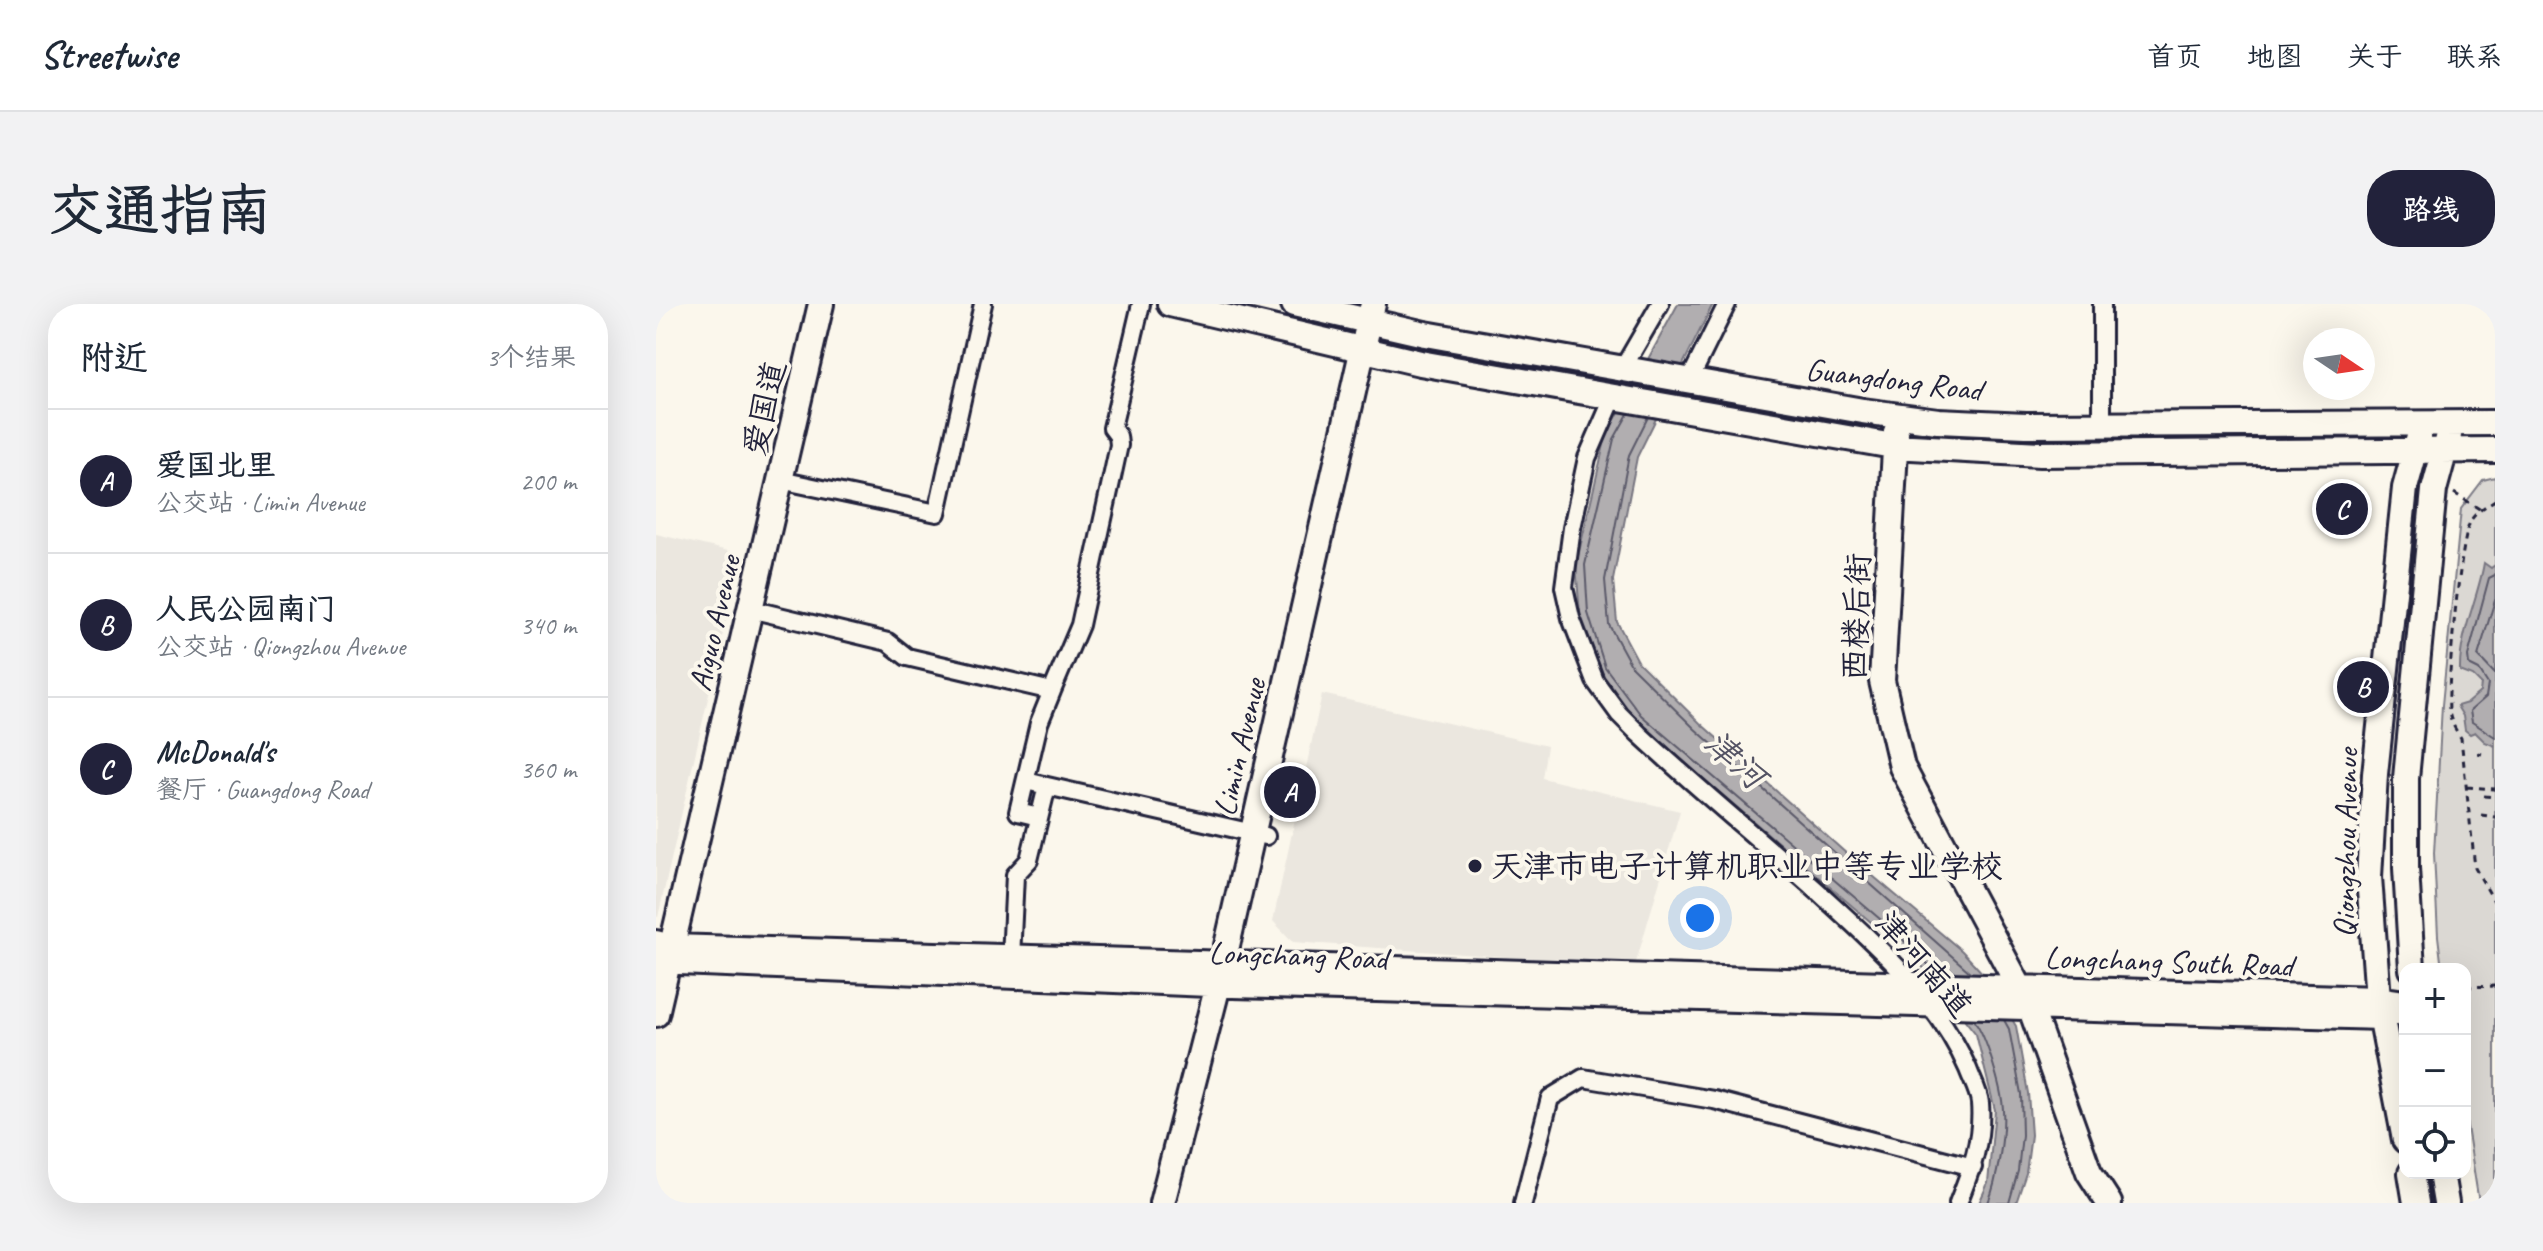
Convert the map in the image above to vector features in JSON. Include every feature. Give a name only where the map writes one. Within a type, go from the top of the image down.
[{"type":"main road","name":"爱国道","points":[[780,480],[821,304]]},
{"type":"main road","points":[[1170,304],[1420,363],[1614,396]]},
{"type":"main road","name":"Guangdong Road","points":[[1294,304],[1378,314],[1689,381],[1899,416],[2026,425],[2495,423]]},
{"type":"main road","name":"Limin Avenue","points":[[1179,1203],[1259,834],[1378,314]]},
{"type":"main road","name":"Guangdong Road","points":[[1614,396],[1893,446],[2040,454],[2495,450]]},
{"type":"main road","name":"西楼后街","points":[[1899,416],[1893,446],[1890,566],[1882,681],[1902,767],[2019,999],[2089,1172],[2109,1203]]},
{"type":"main road","name":"Qiongzhou Avenue","points":[[2402,1107],[2393,1007],[2369,877],[2370,825],[2405,488],[2414,451],[2426,423]]},
{"type":"main road","name":"Qiongzhou Avenue","points":[[2412,963],[2406,868],[2406,778],[2434,490],[2443,450],[2456,423]]},
{"type":"main road","name":"Aiguo Avenue","points":[[656,1014],[662,953],[780,480]]},
{"type":"main road","name":"Longchang Road","points":[[662,953],[1011,958],[1228,974]]},
{"type":"main road","name":"Longchang Road","points":[[662,953],[2019,999]]},
{"type":"main road","name":"Limin Avenue","points":[[1162,1203],[1228,974]]},
{"type":"main road","name":"Longchang South Road","points":[[2019,999],[2393,1007]]},
{"type":"main road","points":[[2412,1179],[2416,1203]]},
{"type":"main road","points":[[2442,1179],[2446,1203]]},
{"type":"street","points":[[780,480],[937,513],[983,304]]},
{"type":"street","points":[[1039,817],[1018,812],[1039,723],[1080,625],[1119,445],[1118,436],[1112,428],[1141,304]]},
{"type":"street","points":[[1623,368],[1660,304]]},
{"type":"street","points":[[1689,381],[1727,304]]},
{"type":"street","points":[[2102,304],[2102,425]]},
{"type":"street","name":"津河南道","points":[[1614,396],[1587,458],[1572,528],[1564,587],[1571,618],[1595,681],[1619,714],[1639,734],[1851,921],[1928,996],[1960,1051],[1980,1101],[1979,1142],[1973,1167],[1958,1203]]},
{"type":"street","points":[[750,609],[888,642],[907,657],[1052,691]]},
{"type":"street","points":[[1026,781],[1259,834]]},
{"type":"street","points":[[1011,958],[1015,875],[1029,860],[1047,786]]},
{"type":"street","points":[[1523,1203],[1550,1098],[1583,1078],[1714,1100],[1973,1167]]},
{"type":"path","points":[[2453,492],[2481,510]]},
{"type":"path","points":[[2495,500],[2470,521],[2461,570],[2449,711],[2453,726],[2461,738],[2475,868],[2495,903]]},
{"type":"path","points":[[2462,750],[2468,751]]},
{"type":"path","points":[[2466,787],[2495,789]]},
{"type":"path","points":[[2484,796],[2495,797]]},
{"type":"path","points":[[2481,815],[2495,817]]},
{"type":"path","points":[[2471,987],[2495,986]]},
{"type":"shaded area","points":[[2495,477],[2495,1203],[2479,1203],[2471,1152],[2471,963],[2441,963],[2434,853],[2442,705],[2461,509],[2483,480]]},
{"type":"shaded area","points":[[656,534],[741,554],[658,917],[656,916]]},
{"type":"shaded area","name":"天津市电子计算机职业中等专业学校","points":[[1322,694],[1547,746],[1542,778],[1680,811],[1635,966],[1293,942],[1273,921]]},
{"type":"water","name":"津河","points":[[1678,304],[1713,304],[1637,457],[1613,580],[1617,622],[1639,663],[1700,723],[1848,855],[1962,951],[1987,978],[2016,1026],[2028,1093],[2031,1135],[2026,1173],[2016,1203],[1979,1203],[1988,1183],[1995,1110],[1976,1034],[1921,965],[1635,720],[1598,671],[1580,615],[1576,565],[1606,436]]},
{"type":"water","points":[[2484,563],[2491,568],[2495,565],[2495,746],[2485,742],[2475,732],[2470,734],[2465,730],[2463,716],[2457,706],[2467,703],[2480,692],[2481,684],[2473,676],[2460,671],[2460,658]]},
{"type":"place","name":"McDonald's","points":[[2342,509]]},
{"type":"place","name":"人民公园南门","points":[[2363,687]]},
{"type":"place","name":"爱国北里","points":[[1290,792]]},
{"type":"place","name":"天津市电子计算机职业中等专业学校","points":[[1475,866]]}]
